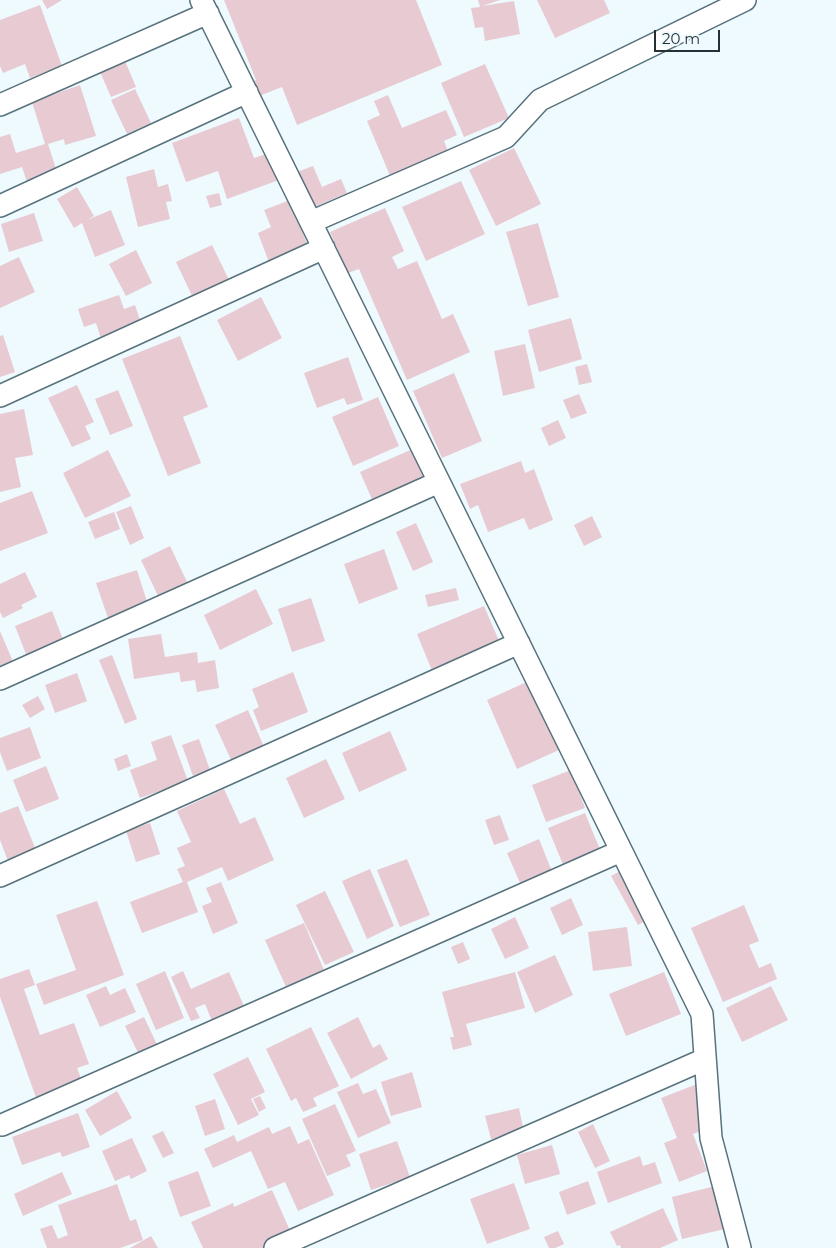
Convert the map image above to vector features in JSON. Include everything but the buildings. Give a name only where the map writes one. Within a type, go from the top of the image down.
[{"type":"street","points":[[311,222],[506,137],[540,100],[745,0]]},
{"type":"street","points":[[0,105],[204,6],[702,1014],[712,1138],[740,1248]]},
{"type":"street","points":[[0,206],[246,92]]},
{"type":"street","points":[[0,396],[324,248]]},
{"type":"street","points":[[0,679],[439,482]]},
{"type":"street","points":[[0,876],[519,643]]},
{"type":"street","points":[[2,1125],[621,851]]},
{"type":"street","points":[[275,1248],[705,1058]]}]
